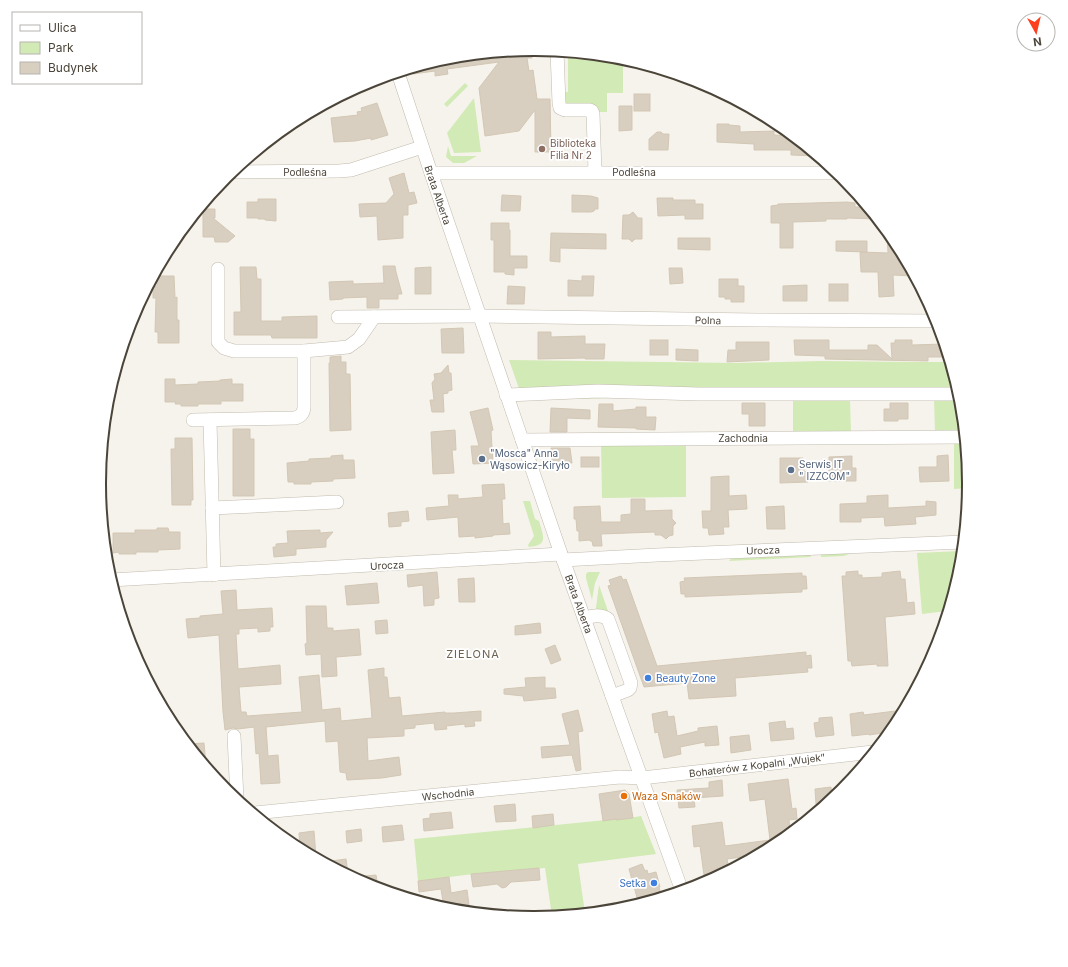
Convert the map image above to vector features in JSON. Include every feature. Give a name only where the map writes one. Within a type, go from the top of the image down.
[{"type":"street","points":[[557,57],[560,108],[566,110],[590,111],[594,115],[595,172]]},
{"type":"street","name":"Brata Alberta","points":[[400,78],[430,173],[562,557],[680,885]]},
{"type":"street","name":"Podleśna","points":[[242,172],[351,170],[422,147]]},
{"type":"street","name":"Podleśna","points":[[430,173],[828,173]]},
{"type":"street","points":[[218,269],[218,342],[224,348],[234,351],[304,351],[348,347],[359,339],[374,317]]},
{"type":"street","points":[[338,317],[479,316]]},
{"type":"street","name":"Polna","points":[[479,316],[929,321]]},
{"type":"street","points":[[193,420],[296,418],[300,416],[303,414],[304,408],[304,351]]},
{"type":"street","points":[[506,395],[598,391],[699,394],[952,394]]},
{"type":"street","points":[[210,420],[214,575]]},
{"type":"street","name":"Zachodnia","points":[[522,440],[959,436]]},
{"type":"street","points":[[212,508],[337,502]]},
{"type":"street","name":"Urocza","points":[[118,580],[562,557],[657,555],[957,542]]},
{"type":"street","points":[[584,618],[596,615],[605,617],[608,620],[631,684],[629,690],[612,696]]},
{"type":"street","points":[[234,736],[237,790]]},
{"type":"street","name":"Bohaterów z Kopalni „Wujek”","points":[[642,778],[865,753]]},
{"type":"street","name":"Wschodnia","points":[[261,812],[620,777],[642,778]]},
{"type":"green space","points":[[568,58],[623,66],[623,93],[607,93],[607,112],[599,112],[563,104],[562,93],[568,92]]},
{"type":"green space","points":[[465,83],[468,86],[447,107],[444,104]]},
{"type":"green space","points":[[474,98],[481,152],[454,153],[447,133]]},
{"type":"green space","points":[[448,146],[451,156],[477,156],[464,163],[453,163],[446,157]]},
{"type":"green space","points":[[509,360],[736,363],[821,361],[944,362],[953,400],[959,433],[935,433],[934,399],[850,399],[851,434],[793,434],[793,398],[614,398],[523,400]]},
{"type":"green space","points":[[954,441],[959,441],[962,488],[954,489]]},
{"type":"green space","points":[[601,444],[686,444],[686,497],[602,498]]},
{"type":"green space","points":[[523,501],[530,501],[535,519],[539,521],[542,531],[542,542],[535,546],[529,547],[528,545],[534,536]]},
{"type":"green space","points":[[857,551],[844,556],[821,557],[823,553]]},
{"type":"green space","points":[[956,551],[942,612],[922,614],[917,553]]},
{"type":"green space","points":[[807,553],[811,557],[729,561],[733,556]]},
{"type":"green space","points":[[588,572],[600,572],[595,583],[592,600],[586,578],[586,574]]},
{"type":"green space","points":[[599,585],[610,617],[595,615]]},
{"type":"green space","points":[[641,816],[656,854],[578,864],[584,908],[551,910],[545,868],[481,873],[418,881],[414,839],[617,820]]},
{"type":"building","points":[[532,56],[532,58],[527,58],[529,71],[533,70],[537,99],[550,99],[551,152],[535,152],[535,110],[519,131],[485,136],[479,88],[499,62],[447,69],[448,74],[435,76],[435,71],[413,74],[451,64],[506,57]]},
{"type":"building","points":[[634,94],[650,94],[650,111],[634,111]]},
{"type":"building","points":[[377,103],[388,135],[371,140],[371,138],[355,141],[334,142],[331,118],[358,115],[357,112],[362,111],[361,108]]},
{"type":"building","points":[[619,106],[632,106],[632,130],[619,131]]},
{"type":"building","points":[[717,124],[729,124],[740,126],[740,132],[774,131],[774,135],[782,135],[808,156],[791,155],[791,150],[754,150],[754,144],[717,142]]},
{"type":"building","points":[[657,132],[669,134],[668,150],[649,150],[649,139]]},
{"type":"building","points":[[404,173],[409,193],[414,192],[417,203],[408,205],[408,215],[403,215],[403,238],[378,240],[377,216],[360,217],[359,204],[386,203],[394,194],[389,178]]},
{"type":"building","points":[[502,195],[521,196],[520,211],[501,211]]},
{"type":"building","points":[[572,195],[598,198],[598,209],[591,212],[572,212]]},
{"type":"building","points":[[657,198],[695,200],[695,204],[703,204],[703,219],[685,219],[685,215],[658,216]]},
{"type":"building","points":[[258,199],[276,199],[276,221],[247,218],[247,202],[258,202]]},
{"type":"building","points":[[855,203],[855,207],[859,207],[869,219],[847,218],[826,219],[826,221],[793,222],[793,248],[780,248],[780,223],[771,223],[771,206],[778,204]]},
{"type":"building","points":[[207,209],[215,209],[215,218],[213,218],[235,236],[228,242],[215,242],[214,237],[203,237],[203,214]]},
{"type":"building","points":[[633,212],[638,218],[642,218],[642,239],[635,239],[632,242],[629,239],[622,239],[623,215],[629,215]]},
{"type":"building","points":[[491,223],[509,223],[510,256],[527,256],[527,268],[514,268],[514,275],[505,274],[505,272],[494,272],[494,240],[491,240]]},
{"type":"building","points":[[551,233],[606,234],[606,249],[560,248],[560,262],[550,261]]},
{"type":"building","points":[[678,238],[710,238],[710,250],[678,249]]},
{"type":"building","points":[[836,241],[867,241],[867,252],[836,251]]},
{"type":"building","points":[[888,244],[907,276],[893,275],[894,296],[879,297],[878,272],[861,272],[860,252],[888,253]]},
{"type":"building","points":[[383,266],[395,266],[402,294],[398,294],[398,299],[379,299],[379,308],[367,308],[367,297],[330,300],[329,282],[353,281],[353,284],[384,283]]},
{"type":"building","points":[[240,267],[256,267],[257,279],[261,279],[261,321],[282,321],[282,317],[317,316],[317,338],[272,338],[271,335],[234,335],[234,312],[241,312]]},
{"type":"building","points":[[431,267],[431,294],[415,294],[415,268]]},
{"type":"building","points":[[669,268],[682,268],[683,283],[670,284]]},
{"type":"building","points":[[161,276],[174,276],[175,298],[177,297],[177,320],[179,320],[179,343],[158,343],[158,332],[155,332],[156,298],[153,298],[153,290],[157,286]]},
{"type":"building","points":[[582,276],[594,276],[593,296],[568,296],[568,280],[582,281]]},
{"type":"building","points":[[719,279],[738,279],[738,286],[744,286],[744,302],[731,302],[731,299],[719,297]]},
{"type":"building","points":[[829,284],[848,284],[848,301],[829,301]]},
{"type":"building","points":[[807,285],[807,301],[783,301],[783,286]]},
{"type":"building","points":[[508,286],[525,287],[524,304],[507,304]]},
{"type":"building","points":[[463,328],[464,353],[442,353],[441,329]]},
{"type":"building","points":[[538,332],[551,332],[551,337],[585,336],[585,344],[605,344],[604,359],[538,359]]},
{"type":"building","points":[[650,340],[668,340],[668,355],[650,355]]},
{"type":"building","points":[[794,340],[829,340],[829,350],[868,350],[868,345],[877,345],[892,359],[891,343],[895,343],[895,340],[912,340],[912,345],[938,344],[942,357],[928,357],[928,361],[825,359],[825,356],[795,355]]},
{"type":"building","points":[[736,342],[769,342],[769,360],[727,362],[728,350],[736,350]]},
{"type":"building","points":[[676,349],[698,350],[698,361],[676,360]]},
{"type":"building","points":[[341,356],[341,362],[346,362],[346,374],[350,374],[351,430],[330,431],[329,363],[330,357]]},
{"type":"building","points":[[448,365],[449,373],[451,373],[452,390],[443,394],[444,412],[432,412],[430,400],[434,400],[432,383],[435,379],[434,374],[441,373]]},
{"type":"building","points":[[165,379],[175,379],[175,385],[198,384],[198,382],[232,379],[232,384],[243,384],[243,401],[221,401],[221,404],[198,404],[198,406],[181,406],[181,404],[175,404],[176,402],[165,402]]},
{"type":"building","points":[[742,403],[765,403],[765,426],[749,426],[749,414],[742,414]]},
{"type":"building","points":[[890,403],[908,403],[908,419],[884,421],[884,409],[890,409]]},
{"type":"building","points":[[599,404],[613,404],[613,411],[636,409],[636,407],[646,407],[646,417],[656,417],[655,430],[598,427]]},
{"type":"building","points":[[488,408],[493,430],[491,431],[493,463],[473,464],[471,446],[479,446],[470,412]]},
{"type":"building","points":[[551,408],[590,410],[590,419],[567,418],[567,432],[550,432]]},
{"type":"building","points":[[233,429],[250,429],[250,439],[254,439],[254,496],[233,496]]},
{"type":"building","points":[[455,430],[456,450],[452,450],[454,473],[433,474],[431,432]]},
{"type":"building","points":[[175,438],[192,438],[193,500],[191,500],[191,505],[172,505],[171,449],[175,449]]},
{"type":"building","points":[[551,448],[570,448],[572,463],[552,464]]},
{"type":"building","points":[[343,455],[343,460],[354,460],[355,478],[311,482],[311,484],[294,484],[294,482],[288,482],[287,463],[309,461],[309,459],[331,458],[331,456]]},
{"type":"building","points":[[948,455],[949,481],[920,482],[919,467],[937,467],[937,456]]},
{"type":"building","points":[[852,456],[852,468],[856,468],[856,481],[829,481],[829,457]]},
{"type":"building","points":[[581,457],[599,457],[599,467],[581,467]]},
{"type":"building","points":[[780,458],[803,458],[804,472],[807,471],[808,482],[780,483]]},
{"type":"building","points":[[729,476],[729,496],[746,495],[747,509],[728,510],[729,527],[723,527],[724,534],[709,535],[708,528],[703,528],[702,511],[711,511],[711,477]]},
{"type":"building","points":[[504,484],[505,499],[502,499],[503,524],[509,523],[510,534],[475,538],[475,536],[459,537],[458,517],[427,520],[426,508],[449,506],[448,495],[458,495],[458,499],[483,497],[482,485]]},
{"type":"building","points":[[888,495],[888,508],[926,506],[926,501],[936,502],[936,515],[915,517],[916,524],[885,526],[884,517],[861,518],[861,522],[840,522],[840,504],[867,503],[867,496]]},
{"type":"building","points":[[631,499],[645,499],[645,511],[672,510],[672,519],[676,523],[673,526],[673,535],[666,539],[661,535],[655,535],[655,532],[601,534],[602,546],[593,546],[592,541],[590,540],[579,541],[579,531],[577,531],[576,519],[574,519],[574,507],[600,506],[601,522],[621,522],[621,515],[631,514]]},
{"type":"building","points":[[784,506],[785,529],[767,529],[766,507]]},
{"type":"building","points":[[408,511],[409,521],[401,522],[401,526],[389,527],[388,513]]},
{"type":"building","points":[[157,528],[168,528],[169,532],[180,532],[180,549],[158,550],[158,552],[136,552],[136,554],[119,554],[119,552],[113,553],[113,533],[135,533],[135,530],[157,530]]},
{"type":"building","points":[[320,530],[320,533],[333,532],[326,540],[326,547],[296,549],[296,555],[274,557],[273,547],[276,547],[276,544],[288,543],[287,531]]},
{"type":"building","points":[[858,571],[858,575],[862,575],[862,578],[882,577],[882,573],[900,571],[901,579],[905,579],[907,603],[914,602],[915,614],[885,617],[888,666],[877,666],[877,664],[852,666],[851,661],[848,661],[842,576],[846,576],[846,572]]},
{"type":"building","points":[[437,572],[439,598],[434,599],[434,605],[424,606],[423,585],[408,587],[407,575]]},
{"type":"building","points":[[802,573],[802,576],[806,576],[807,589],[802,589],[802,592],[685,597],[685,594],[681,594],[680,582],[685,581],[684,578]]},
{"type":"building","points":[[621,576],[623,580],[626,579],[657,666],[806,652],[806,656],[811,655],[812,668],[807,668],[808,672],[735,678],[736,696],[689,699],[687,683],[644,687],[608,586],[611,585],[609,580]]},
{"type":"building","points":[[474,578],[475,602],[459,602],[458,579]]},
{"type":"building","points":[[377,583],[379,603],[347,605],[345,586]]},
{"type":"building","points":[[236,590],[237,610],[272,608],[273,627],[270,627],[270,631],[258,632],[258,628],[239,629],[239,634],[236,634],[238,669],[280,665],[281,684],[239,687],[241,712],[246,712],[247,716],[302,712],[299,677],[319,675],[322,710],[340,708],[341,721],[372,718],[368,670],[384,668],[384,677],[387,677],[389,698],[400,697],[402,716],[445,712],[454,713],[481,711],[481,721],[474,721],[475,726],[465,727],[465,724],[446,726],[447,729],[435,730],[434,723],[415,725],[415,728],[404,729],[404,736],[367,738],[368,761],[399,757],[401,775],[382,778],[347,780],[346,773],[340,772],[338,741],[326,742],[325,721],[266,727],[268,756],[278,755],[280,783],[261,784],[259,753],[256,754],[254,727],[225,730],[219,635],[188,638],[186,619],[223,614],[221,591]]},
{"type":"building","points":[[306,606],[326,606],[327,628],[333,628],[333,631],[359,629],[361,655],[336,657],[337,676],[322,677],[321,654],[306,655]]},
{"type":"building","points":[[387,620],[388,633],[376,634],[375,621]]},
{"type":"building","points":[[540,623],[541,633],[515,635],[515,626]]},
{"type":"building","points":[[555,645],[561,660],[551,664],[545,649]]},
{"type":"building","points":[[545,677],[545,688],[555,688],[556,698],[524,701],[523,696],[504,694],[504,689],[526,687],[525,678]]},
{"type":"building","points":[[578,710],[583,731],[578,732],[581,770],[576,771],[572,755],[542,758],[541,747],[570,745],[562,714]]},
{"type":"building","points":[[667,711],[668,717],[674,716],[677,736],[698,731],[698,728],[717,726],[719,745],[705,746],[705,742],[680,747],[681,754],[664,758],[658,732],[655,733],[652,714]]},
{"type":"building","points":[[895,711],[880,733],[852,736],[850,714],[863,712],[864,715]]},
{"type":"building","points":[[832,717],[834,735],[816,737],[814,723],[819,722],[819,718]]},
{"type":"building","points":[[785,721],[786,729],[793,728],[794,739],[771,741],[769,723]]},
{"type":"building","points":[[749,735],[751,750],[731,753],[730,737]]},
{"type":"building","points":[[204,743],[205,756],[195,744]]},
{"type":"building","points":[[788,779],[792,809],[796,808],[797,819],[789,820],[790,826],[772,839],[748,854],[742,857],[727,859],[728,864],[704,875],[700,846],[694,847],[692,826],[722,822],[725,846],[770,840],[765,799],[750,801],[748,784]]},
{"type":"building","points":[[722,780],[723,796],[694,798],[695,807],[679,808],[677,790],[709,788],[709,782]]},
{"type":"building","points":[[831,787],[831,790],[816,804],[815,789]]},
{"type":"building","points":[[625,790],[629,794],[633,818],[603,821],[599,794]]},
{"type":"building","points":[[515,804],[516,821],[496,822],[494,806]]},
{"type":"building","points":[[451,812],[453,828],[424,831],[423,819],[430,818],[430,814]]},
{"type":"building","points":[[553,814],[554,825],[533,828],[532,816]]},
{"type":"building","points":[[402,825],[404,840],[383,842],[382,827]]},
{"type":"building","points":[[361,829],[362,841],[347,843],[346,831]]},
{"type":"building","points":[[314,831],[316,851],[300,841],[299,833]]},
{"type":"building","points":[[346,859],[347,868],[345,867],[333,861]]},
{"type":"building","points":[[642,864],[645,871],[647,870],[648,874],[656,872],[660,891],[637,898],[629,869]]},
{"type":"building","points":[[539,868],[540,880],[511,882],[506,887],[502,888],[497,884],[473,887],[471,874]]},
{"type":"building","points":[[376,875],[377,881],[370,878],[365,876]]},
{"type":"building","points":[[449,877],[451,893],[467,890],[469,905],[443,901],[441,889],[419,892],[418,881]]},
{"type":"place","name":"Biblioteka Filia Nr 2","points":[[542,149]]},
{"type":"place","name":"\"Mosca\" Anna Wąsowicz-Kiryło","points":[[482,459]]},
{"type":"place","name":"Serwis IT \" IZZCOM\"","points":[[791,470]]},
{"type":"place","name":"Beauty Zone","points":[[648,678]]},
{"type":"place","name":"Waza Smaków","points":[[624,796]]},
{"type":"place","name":"Setka","points":[[654,883]]},
{"type":"district","name":"ZIELONA","points":[[473,654]]}]
